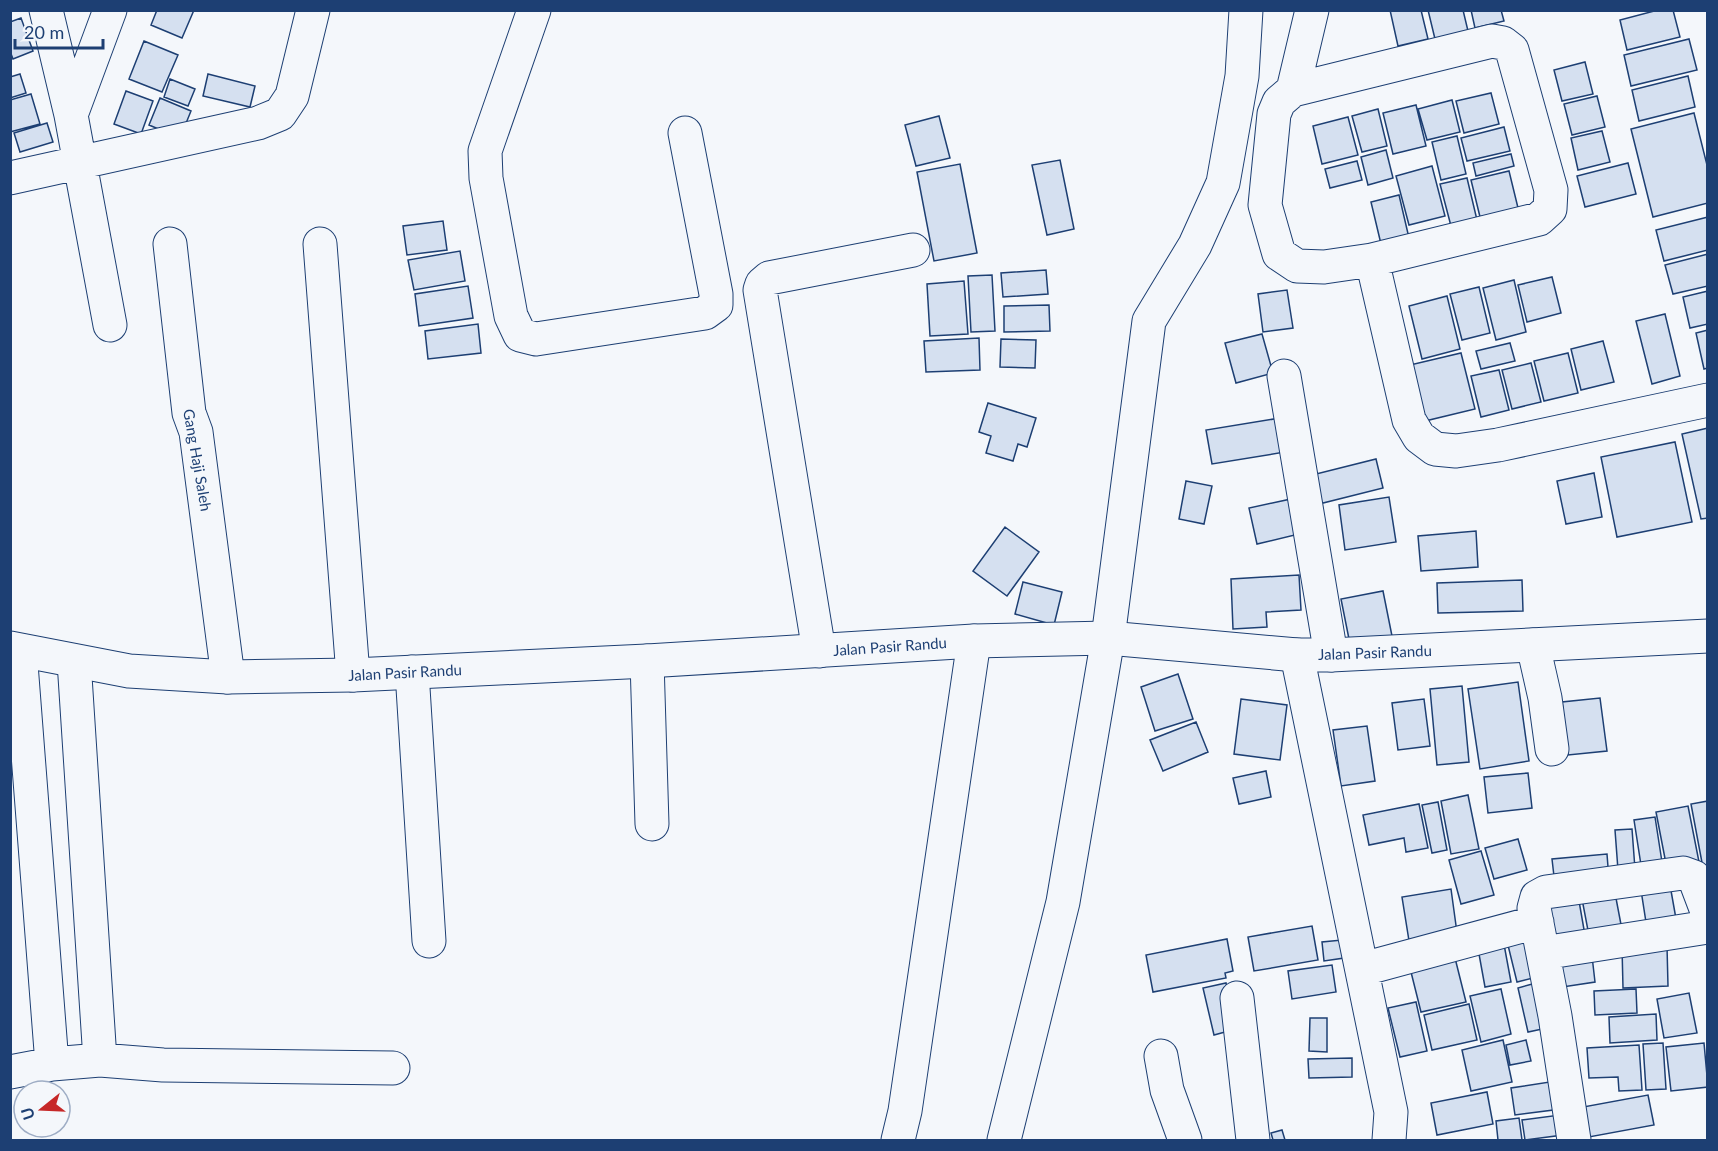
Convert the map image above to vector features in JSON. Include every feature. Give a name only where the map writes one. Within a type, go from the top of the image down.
[{"type":"street","points":[[46,10],[80,163],[110,325]]},
{"type":"street","points":[[70,115],[110,10]]},
{"type":"street","points":[[10,178],[258,123],[280,114],[292,96],[313,10]]},
{"type":"street","points":[[534,10],[485,151],[486,178],[511,316],[520,335],[536,339],[705,313],[716,305],[717,294],[685,133]]},
{"type":"street","points":[[1004,1140],[1063,902],[1108,638],[1148,324],[1195,245],[1223,183],[1242,76],[1246,10]]},
{"type":"street","points":[[1293,90],[1312,10]]},
{"type":"street","points":[[1492,41],[1503,44],[1512,50],[1551,190],[1550,209],[1539,219],[1372,260],[1324,267],[1297,266],[1279,254],[1265,205],[1274,114],[1279,102],[1293,90],[1492,41]]},
{"type":"street","name":"Gang Haji Saleh","points":[[170,244],[189,413],[196,432],[228,677]]},
{"type":"street","points":[[320,244],[353,675]]},
{"type":"street","points":[[819,651],[760,290],[762,284],[769,278],[913,250]]},
{"type":"street","points":[[1372,260],[1409,420],[1419,438],[1436,449],[1456,451],[1498,445],[1707,400]]},
{"type":"street","points":[[1284,376],[1331,655]]},
{"type":"street","name":"Jalan Pasir Randu","points":[[16,649],[129,671],[228,677],[353,675],[647,661],[974,641],[1108,638],[1297,655],[1331,655],[1707,636]]},
{"type":"street","points":[[898,1140],[907,1100],[974,641]]},
{"type":"street","points":[[1533,645],[1545,698],[1552,750]]},
{"type":"street","points":[[16,649],[52,1064]]},
{"type":"street","points":[[1297,655],[1391,1112],[1389,1140]]},
{"type":"street","points":[[74,661],[100,1060]]},
{"type":"street","points":[[647,661],[652,824]]},
{"type":"street","points":[[412,672],[429,941]]},
{"type":"street","points":[[1574,1140],[1534,908],[1537,897],[1545,892],[1683,873],[1694,877],[1707,914]]},
{"type":"street","points":[[1363,969],[1540,937],[1707,927]]},
{"type":"street","points":[[1237,998],[1253,1140]]},
{"type":"street","points":[[1161,1056],[1167,1090],[1185,1140]]},
{"type":"street","points":[[10,1072],[52,1064],[100,1060],[163,1065],[393,1068]]},
{"type":"building","points":[[157,10],[194,10],[182,38],[151,25]]},
{"type":"building","points":[[1390,10],[1421,10],[1428,39],[1398,46]]},
{"type":"building","points":[[1428,10],[1463,10],[1468,31],[1435,39]]},
{"type":"building","points":[[1471,10],[1501,10],[1504,21],[1475,28]]},
{"type":"building","points":[[1658,10],[1673,10],[1680,37],[1627,50],[1620,20]]},
{"type":"building","points":[[21,18],[33,51],[13,59],[10,51],[10,22]]},
{"type":"building","points":[[1689,39],[1697,70],[1631,86],[1624,55]]},
{"type":"building","points":[[144,41],[178,55],[162,92],[129,79]]},
{"type":"building","points":[[1585,62],[1593,94],[1562,101],[1554,70]]},
{"type":"building","points":[[20,74],[26,93],[10,98],[10,77]]},
{"type":"building","points":[[208,74],[255,86],[250,107],[203,96]]},
{"type":"building","points":[[1688,76],[1695,107],[1639,121],[1632,90]]},
{"type":"building","points":[[170,79],[195,89],[188,106],[164,97]]},
{"type":"building","points":[[126,91],[153,101],[141,134],[114,124]]},
{"type":"building","points":[[1491,93],[1499,124],[1464,133],[1456,101]]},
{"type":"building","points":[[31,94],[40,124],[10,132],[10,100]]},
{"type":"building","points":[[1597,96],[1605,127],[1572,135],[1564,104]]},
{"type":"building","points":[[160,98],[191,111],[180,138],[149,125]]},
{"type":"building","points":[[1452,100],[1460,132],[1427,140],[1418,109]]},
{"type":"building","points":[[1416,105],[1426,146],[1393,154],[1383,113]]},
{"type":"building","points":[[1378,109],[1387,146],[1362,152],[1352,116]]},
{"type":"building","points":[[1694,113],[1708,169],[1708,203],[1653,217],[1631,129]]},
{"type":"building","points":[[939,116],[950,158],[916,166],[905,125]]},
{"type":"building","points":[[1348,117],[1358,155],[1322,164],[1313,126]]},
{"type":"building","points":[[47,123],[53,142],[20,152],[14,133]]},
{"type":"building","points":[[1504,127],[1510,151],[1467,161],[1461,138]]},
{"type":"building","points":[[1602,131],[1610,162],[1578,170],[1571,138]]},
{"type":"building","points":[[1457,136],[1466,174],[1441,180],[1432,142]]},
{"type":"building","points":[[1386,150],[1393,178],[1368,185],[1361,157]]},
{"type":"building","points":[[1511,154],[1514,166],[1476,176],[1473,163]]},
{"type":"building","points":[[1060,160],[1074,229],[1047,235],[1032,165]]},
{"type":"building","points":[[1357,161],[1362,180],[1330,188],[1325,169]]},
{"type":"building","points":[[1628,163],[1636,194],[1585,207],[1577,176]]},
{"type":"building","points":[[960,164],[977,253],[934,261],[917,172]]},
{"type":"building","points":[[1432,166],[1445,216],[1409,225],[1396,176]]},
{"type":"building","points":[[1509,171],[1519,212],[1481,221],[1471,180]]},
{"type":"building","points":[[1467,178],[1477,220],[1451,226],[1440,184]]},
{"type":"building","points":[[1399,195],[1409,238],[1381,244],[1371,202]]},
{"type":"building","points":[[1708,217],[1708,250],[1664,261],[1656,230]]},
{"type":"building","points":[[443,221],[447,250],[407,255],[403,226]]},
{"type":"building","points":[[460,251],[465,281],[414,290],[408,260]]},
{"type":"building","points":[[1708,254],[1708,286],[1673,294],[1665,265]]},
{"type":"building","points":[[1046,270],[1048,294],[1003,297],[1001,273]]},
{"type":"building","points":[[992,275],[995,331],[971,332],[968,276]]},
{"type":"building","points":[[1552,277],[1561,313],[1527,322],[1518,285]]},
{"type":"building","points":[[1514,280],[1526,332],[1496,340],[1483,288]]},
{"type":"building","points":[[964,281],[968,334],[930,336],[927,284]]},
{"type":"building","points":[[468,286],[473,318],[419,326],[415,294]]},
{"type":"building","points":[[1479,287],[1490,333],[1462,340],[1450,294]]},
{"type":"building","points":[[1287,290],[1293,328],[1263,332],[1258,294]]},
{"type":"building","points":[[1708,291],[1708,324],[1690,328],[1683,297]]},
{"type":"building","points":[[1447,296],[1460,349],[1422,359],[1409,306]]},
{"type":"building","points":[[1049,305],[1050,331],[1004,332],[1004,306]]},
{"type":"building","points":[[1665,314],[1680,376],[1652,384],[1636,321]]},
{"type":"building","points":[[478,324],[481,353],[428,359],[425,331]]},
{"type":"building","points":[[1708,330],[1708,368],[1704,369],[1696,333]]},
{"type":"building","points":[[1262,334],[1273,373],[1236,383],[1225,343]]},
{"type":"building","points":[[979,338],[980,370],[926,372],[924,341]]},
{"type":"building","points":[[1001,339],[1036,340],[1035,368],[1000,367]]},
{"type":"building","points":[[1603,341],[1614,382],[1581,390],[1571,349]]},
{"type":"building","points":[[1510,343],[1515,361],[1481,369],[1476,351]]},
{"type":"building","points":[[1461,353],[1475,409],[1425,421],[1410,365]]},
{"type":"building","points":[[1568,353],[1578,393],[1544,401],[1534,361]]},
{"type":"building","points":[[1531,363],[1541,402],[1512,409],[1502,370]]},
{"type":"building","points":[[1499,370],[1509,410],[1481,417],[1471,376]]},
{"type":"building","points":[[988,403],[1036,418],[1027,447],[1018,444],[1013,461],[986,453],[991,436],[979,432]]},
{"type":"building","points":[[1280,418],[1285,452],[1212,464],[1206,430]]},
{"type":"building","points":[[1708,428],[1708,518],[1701,519],[1682,434]]},
{"type":"building","points":[[1675,442],[1692,522],[1617,537],[1601,457]]},
{"type":"building","points":[[1376,459],[1383,488],[1319,504],[1312,475]]},
{"type":"building","points":[[1594,473],[1602,517],[1566,524],[1557,481]]},
{"type":"building","points":[[1186,481],[1212,486],[1204,524],[1179,519]]},
{"type":"building","points":[[1389,497],[1396,542],[1345,550],[1339,505]]},
{"type":"building","points":[[1291,499],[1299,534],[1257,544],[1249,508]]},
{"type":"building","points":[[1005,527],[1039,552],[1007,596],[973,571]]},
{"type":"building","points":[[1476,531],[1478,567],[1421,571],[1418,536]]},
{"type":"building","points":[[1299,575],[1301,610],[1266,612],[1267,627],[1233,629],[1231,579]]},
{"type":"building","points":[[1522,580],[1523,611],[1438,613],[1437,583]]},
{"type":"building","points":[[1023,582],[1062,592],[1054,625],[1015,614]]},
{"type":"building","points":[[1383,591],[1393,641],[1351,649],[1341,599]]},
{"type":"building","points":[[1178,674],[1193,719],[1155,731],[1141,687]]},
{"type":"building","points":[[1518,682],[1529,761],[1480,769],[1468,689]]},
{"type":"building","points":[[1462,686],[1469,762],[1437,765],[1430,689]]},
{"type":"building","points":[[1600,698],[1607,751],[1568,755],[1562,702]]},
{"type":"building","points":[[1241,699],[1287,705],[1280,760],[1234,754]]},
{"type":"building","points":[[1424,699],[1430,746],[1398,750],[1392,703]]},
{"type":"building","points":[[1196,722],[1208,752],[1163,771],[1150,740]]},
{"type":"building","points":[[1367,726],[1375,781],[1341,786],[1333,730]]},
{"type":"building","points":[[1266,771],[1271,797],[1239,804],[1233,778]]},
{"type":"building","points":[[1528,773],[1532,808],[1488,813],[1484,777]]},
{"type":"building","points":[[1468,795],[1479,849],[1451,854],[1441,801]]},
{"type":"building","points":[[1708,801],[1708,867],[1703,868],[1691,804]]},
{"type":"building","points":[[1438,802],[1447,850],[1432,853],[1422,805]]},
{"type":"building","points":[[1419,804],[1428,848],[1406,852],[1404,838],[1369,845],[1363,815]]},
{"type":"building","points":[[1688,806],[1700,867],[1668,874],[1656,812]]},
{"type":"building","points":[[1655,817],[1662,862],[1641,865],[1634,820]]},
{"type":"building","points":[[1632,829],[1635,869],[1618,870],[1615,830]]},
{"type":"building","points":[[1518,839],[1527,870],[1494,879],[1485,848]]},
{"type":"building","points":[[1481,851],[1494,895],[1461,904],[1449,860]]},
{"type":"building","points":[[1607,854],[1609,880],[1555,885],[1552,859]]},
{"type":"building","points":[[1670,885],[1678,930],[1648,935],[1641,890]]},
{"type":"building","points":[[1451,889],[1458,940],[1410,947],[1402,897]]},
{"type":"building","points":[[1615,893],[1623,935],[1590,941],[1582,899]]},
{"type":"building","points":[[1579,901],[1586,941],[1546,949],[1539,908]]},
{"type":"building","points":[[1312,926],[1318,960],[1254,971],[1248,937]]},
{"type":"building","points":[[1527,932],[1537,977],[1517,982],[1506,937]]},
{"type":"building","points":[[1227,939],[1233,971],[1225,973],[1226,978],[1153,992],[1146,955]]},
{"type":"building","points":[[1503,939],[1511,982],[1485,987],[1477,943]]},
{"type":"building","points":[[1342,940],[1344,958],[1324,961],[1322,942]]},
{"type":"building","points":[[1667,946],[1668,986],[1623,988],[1622,947]]},
{"type":"building","points":[[1592,956],[1595,982],[1556,988],[1552,962]]},
{"type":"building","points":[[1455,958],[1466,1002],[1421,1012],[1410,968]]},
{"type":"building","points":[[1332,965],[1336,992],[1292,999],[1288,971]]},
{"type":"building","points":[[1226,983],[1236,1029],[1214,1035],[1203,988]]},
{"type":"building","points":[[1536,983],[1547,1028],[1528,1032],[1518,988]]},
{"type":"building","points":[[1501,989],[1511,1034],[1481,1042],[1470,996]]},
{"type":"building","points":[[1636,989],[1637,1013],[1595,1015],[1594,991]]},
{"type":"building","points":[[1689,993],[1697,1033],[1664,1038],[1657,999]]},
{"type":"building","points":[[1416,1002],[1427,1051],[1400,1057],[1388,1008]]},
{"type":"building","points":[[1469,1004],[1477,1040],[1432,1050],[1424,1015]]},
{"type":"building","points":[[1656,1014],[1657,1040],[1610,1043],[1609,1017]]},
{"type":"building","points":[[1310,1018],[1327,1018],[1327,1052],[1309,1051]]},
{"type":"building","points":[[1503,1040],[1512,1082],[1471,1091],[1462,1050]]},
{"type":"building","points":[[1526,1040],[1531,1061],[1510,1065],[1506,1045]]},
{"type":"building","points":[[1663,1043],[1666,1089],[1646,1090],[1643,1044]]},
{"type":"building","points":[[1704,1043],[1708,1087],[1671,1091],[1666,1047]]},
{"type":"building","points":[[1639,1045],[1642,1090],[1619,1091],[1618,1077],[1589,1078],[1587,1048]]},
{"type":"building","points":[[1352,1058],[1352,1077],[1309,1078],[1308,1059]]},
{"type":"building","points":[[1556,1081],[1561,1109],[1515,1115],[1511,1088]]},
{"type":"building","points":[[1487,1092],[1493,1124],[1437,1135],[1431,1103]]},
{"type":"building","points":[[1648,1095],[1654,1125],[1589,1137],[1583,1107]]},
{"type":"building","points":[[1560,1115],[1563,1135],[1525,1140],[1522,1120]]},
{"type":"building","points":[[1519,1118],[1522,1140],[1498,1140],[1496,1121]]},
{"type":"building","points":[[1282,1130],[1285,1140],[1273,1140],[1271,1133]]}]
